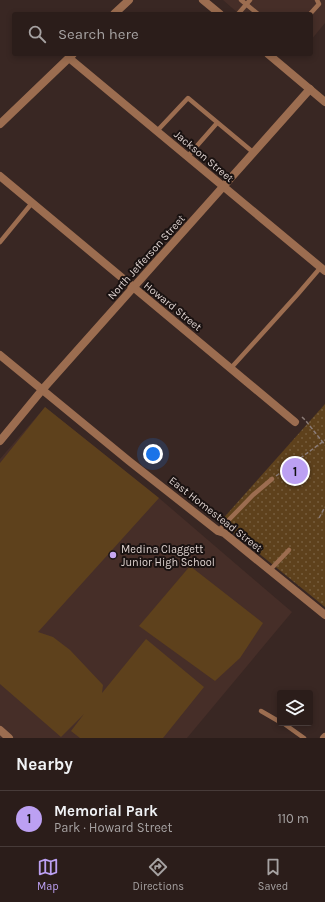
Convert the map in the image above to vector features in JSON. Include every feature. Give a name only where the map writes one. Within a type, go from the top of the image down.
[{"type":"street","points":[[116,12],[129,0]]},
{"type":"street","points":[[203,0],[218,12]]},
{"type":"street","points":[[0,124],[71,56]]},
{"type":"street","name":"Jackson Street","points":[[71,56],[157,131],[323,269]]},
{"type":"street","points":[[274,56],[325,102]]},
{"type":"street","name":"North Jefferson Street","points":[[0,441],[42,390],[310,89]]},
{"type":"street","name":"Howard Street","points":[[0,176],[132,288],[295,422]]},
{"type":"street","name":"East Homestead Street","points":[[0,355],[218,531],[224,533],[325,615]]},
{"type":"street","points":[[0,730],[9,738]]},
{"type":"lane","points":[[241,0],[256,12]]},
{"type":"lane","points":[[240,12],[250,0]]},
{"type":"lane","points":[[312,12],[320,1]]},
{"type":"lane","points":[[157,131],[188,98],[254,153]]},
{"type":"lane","points":[[188,156],[217,123]]},
{"type":"lane","points":[[0,242],[32,203]]},
{"type":"lane","points":[[231,368],[297,295],[323,269]]},
{"type":"lane","points":[[218,531],[249,499],[272,479]]},
{"type":"lane","points":[[270,570],[289,550]]},
{"type":"lane","points":[[261,711],[277,720]]},
{"type":"lane","points":[[287,726],[304,738]]},
{"type":"path","points":[[272,479],[325,440]]},
{"type":"path","points":[[319,518],[325,507]]},
{"type":"shaded area","points":[[223,0],[325,0],[325,23],[313,38],[313,12],[237,12]]},
{"type":"shaded area","points":[[325,404],[325,607],[220,522]]},
{"type":"shaded area","name":"Medina Claggett Junior High School","points":[[45,407],[159,498],[292,612],[187,738],[0,738],[0,459]]},
{"type":"shaded area","points":[[45,407],[159,498],[38,632],[53,637],[70,650],[103,685],[102,693],[146,639],[204,687],[163,738],[80,738],[71,731],[84,714],[61,737],[0,684],[0,463]]},
{"type":"shaded area","points":[[190,566],[263,623],[240,658],[215,681],[139,626]]},
{"type":"place","name":"Memorial Park","points":[[295,471]]},
{"type":"place","name":"Medina Claggett Junior High School","points":[[113,555]]}]
